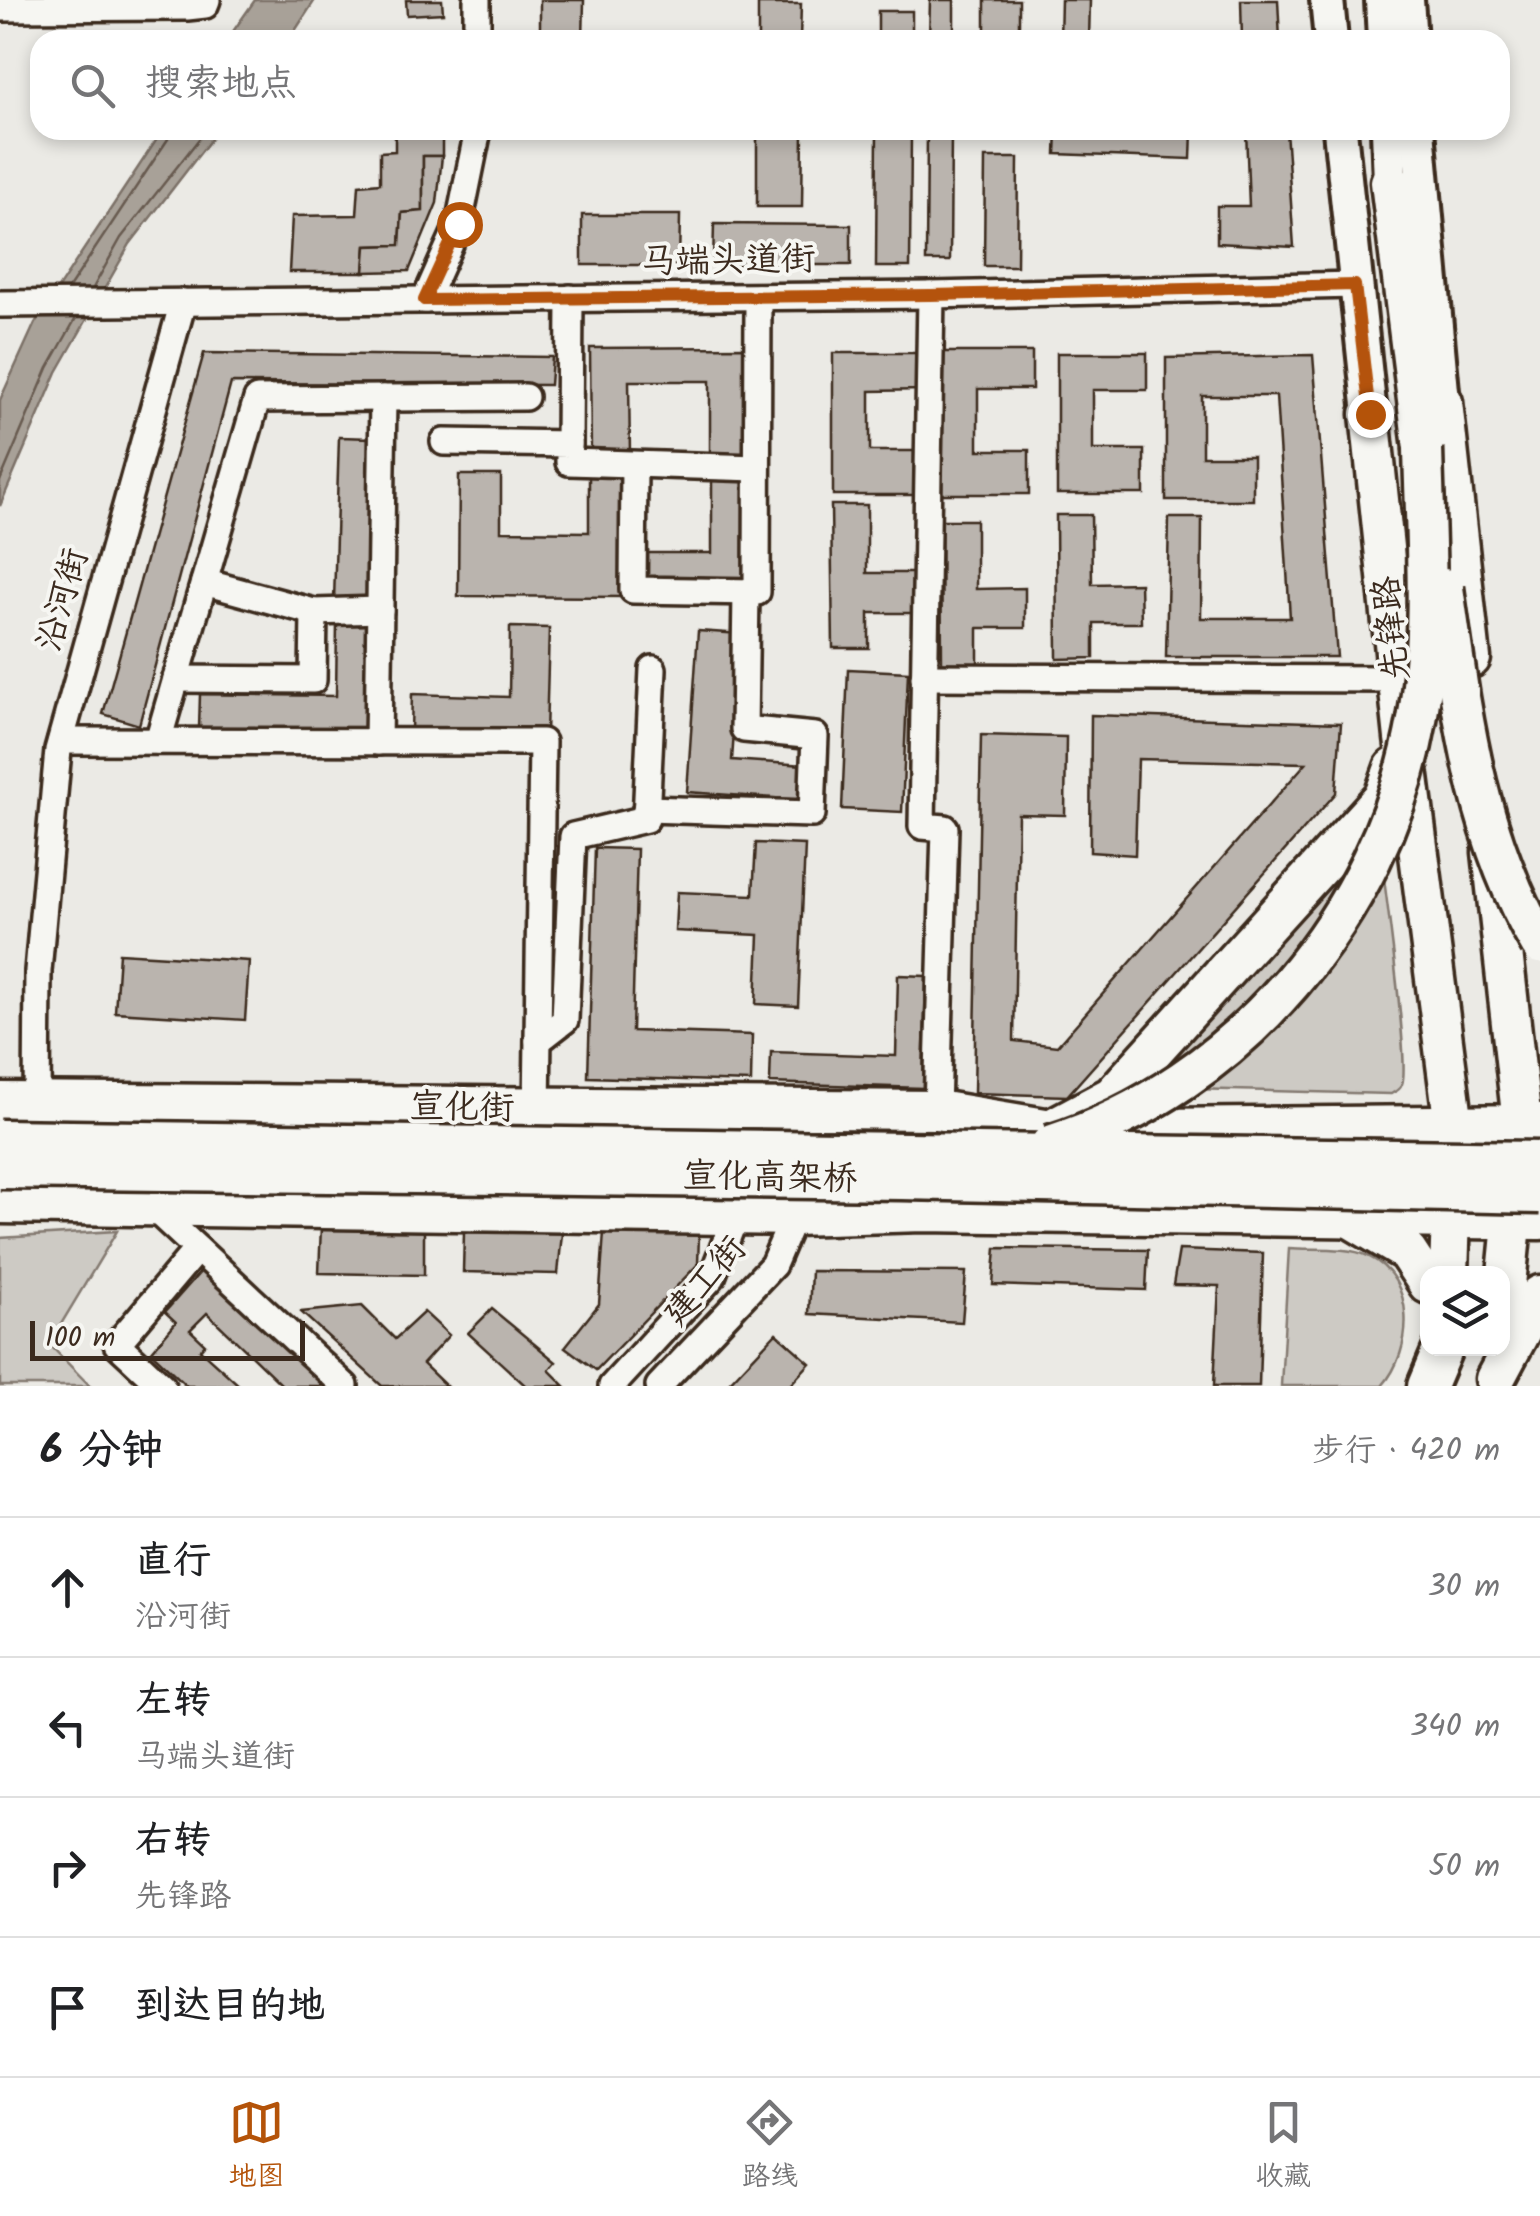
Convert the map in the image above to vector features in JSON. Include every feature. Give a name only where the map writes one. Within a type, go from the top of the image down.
[{"type":"highway","points":[[1390,182],[1466,746],[1481,812],[1517,905],[1540,944]]},
{"type":"highway","points":[[1443,402],[1531,1123],[1532,1211],[1510,1295]]},
{"type":"highway","name":"先锋路","points":[[1370,414],[1404,738],[1454,1126],[1448,1266]]},
{"type":"highway","points":[[902,1180],[1001,1160],[1078,1136],[1136,1108],[1188,1077],[1238,1036],[1279,999],[1318,951],[1355,893],[1384,834],[1417,720],[1426,606],[1423,448]]},
{"type":"highway","points":[[1052,1129],[1112,1096],[1384,796],[1404,738]]},
{"type":"highway","name":"宣化街","points":[[18,1102],[537,1110],[931,1110],[1052,1129],[1531,1123]]},
{"type":"highway","name":"宣化高架桥","points":[[0,1138],[1540,1161]]},
{"type":"highway","name":"宣化高架桥","points":[[0,1169],[902,1180],[1532,1211]]},
{"type":"highway","points":[[0,1204],[794,1216],[923,1212],[1451,1219],[1532,1211]]},
{"type":"highway","points":[[1348,1217],[1406,1252],[1420,1272]]},
{"type":"highway","points":[[1495,1371],[1540,1295]]},
{"type":"main road","points":[[1327,0],[1330,30]]},
{"type":"main road","points":[[1382,0],[1384,30]]},
{"type":"main road","points":[[1407,0],[1409,30]]},
{"type":"main road","name":"先锋路","points":[[1341,140],[1370,414]]},
{"type":"main road","points":[[1388,140],[1390,182]]},
{"type":"main road","points":[[1419,140],[1443,402]]},
{"type":"street","points":[[0,8],[205,6],[207,0]]},
{"type":"street","points":[[476,0],[477,30]]},
{"type":"street","points":[[424,300],[459,224],[476,140]]},
{"type":"street","name":"马端头道街","points":[[11,304],[931,295],[1355,285]]},
{"type":"street","points":[[931,295],[922,826],[945,828],[931,1110]]},
{"type":"street","points":[[634,464],[633,590],[756,592],[758,297]]},
{"type":"street","points":[[570,298],[569,462],[757,468]]},
{"type":"street","name":"沿河街","points":[[18,1102],[38,971],[61,741],[183,302]]},
{"type":"street","points":[[158,741],[257,398],[526,396]]},
{"type":"street","points":[[378,742],[384,398]]},
{"type":"street","points":[[444,442],[569,444]]},
{"type":"street","points":[[204,582],[314,612],[380,610]]},
{"type":"street","points":[[646,809],[812,814],[815,736],[744,729],[746,592]]},
{"type":"street","points":[[176,679],[313,680],[314,612]]},
{"type":"street","points":[[538,1041],[565,1020],[572,836],[646,819],[653,670]]},
{"type":"street","points":[[924,677],[1398,680]]},
{"type":"street","points":[[61,741],[542,742],[537,1110]]},
{"type":"street","points":[[149,1204],[345,1386]]},
{"type":"street","name":"建工街","points":[[612,1386],[712,1277],[736,1215]]},
{"type":"street","name":"建工街","points":[[658,1386],[773,1265],[794,1216]]},
{"type":"street","points":[[152,1383],[117,1344],[196,1248]]},
{"type":"shaded area","points":[[1354,855],[1382,863],[1403,1047],[1400,1088],[1391,1094],[1150,1088],[1253,958]]},
{"type":"shaded area","points":[[117,1231],[49,1344],[90,1386],[0,1386],[0,1238]]},
{"type":"shaded area","points":[[1289,1248],[1360,1253],[1384,1267],[1395,1281],[1402,1298],[1405,1335],[1393,1371],[1382,1386],[1281,1386]]},
{"type":"water","points":[[255,0],[315,0],[296,30],[234,30]]},
{"type":"water","points":[[156,140],[210,140],[130,244],[57,372],[0,506],[0,400],[35,323]]},
{"type":"building","points":[[406,0],[442,0],[443,13],[407,15]]},
{"type":"building","points":[[540,0],[584,0],[583,30],[540,30]]},
{"type":"building","points":[[930,0],[954,0],[954,30],[929,30]]},
{"type":"building","points":[[985,0],[1019,0],[1019,30],[985,30]]},
{"type":"building","points":[[1061,0],[1090,0],[1089,30],[1060,30]]},
{"type":"building","points":[[1241,0],[1278,0],[1280,30],[1242,30]]},
{"type":"building","points":[[758,4],[801,4],[800,30],[758,30]]},
{"type":"building","points":[[878,11],[912,11],[912,30],[878,30]]},
{"type":"building","points":[[395,140],[442,140],[442,156],[423,156],[423,211],[402,213],[400,245],[366,246],[364,272],[289,272],[292,216],[357,215],[359,185],[380,183],[380,152],[395,151]]},
{"type":"building","points":[[757,140],[803,140],[802,207],[757,207]]},
{"type":"building","points":[[877,140],[911,140],[910,267],[876,267]]},
{"type":"building","points":[[927,140],[951,140],[950,261],[926,261]]},
{"type":"building","points":[[1057,140],[1192,140],[1191,159],[1056,154]]},
{"type":"building","points":[[1246,140],[1287,140],[1294,247],[1217,243],[1217,206],[1249,206]]},
{"type":"building","points":[[423,156],[442,156],[437,203],[409,271],[364,272],[366,246],[400,245],[402,213],[423,211]]},
{"type":"building","points":[[985,158],[1018,158],[1017,266],[984,266]]},
{"type":"building","points":[[582,215],[680,215],[679,265],[582,265]]},
{"type":"building","points":[[714,224],[851,225],[851,265],[713,265]]},
{"type":"building","points":[[747,347],[747,457],[710,457],[710,381],[629,381],[630,456],[591,456],[590,348]]},
{"type":"building","points":[[942,352],[1032,352],[1032,389],[978,389],[978,450],[1029,450],[1029,494],[942,494]]},
{"type":"building","points":[[204,353],[552,357],[550,385],[231,383],[139,725],[103,714]]},
{"type":"building","points":[[833,353],[924,353],[924,390],[870,391],[870,451],[921,451],[921,495],[833,495]]},
{"type":"building","points":[[1057,353],[1147,353],[1147,390],[1093,390],[1093,450],[1144,450],[1144,494],[1057,494]]},
{"type":"building","points":[[1313,355],[1337,657],[1166,657],[1169,518],[1202,518],[1201,618],[1290,618],[1276,396],[1202,396],[1202,456],[1253,456],[1253,500],[1166,500],[1166,358]]},
{"type":"building","points":[[339,437],[372,438],[366,602],[334,601]]},
{"type":"building","points":[[589,473],[630,473],[629,597],[458,596],[459,475],[501,475],[501,531],[589,532]]},
{"type":"building","points":[[712,476],[745,476],[746,585],[648,586],[648,553],[712,553]]},
{"type":"building","points":[[831,505],[867,505],[867,573],[916,573],[916,613],[869,613],[869,648],[833,648]]},
{"type":"building","points":[[1056,515],[1091,515],[1092,584],[1140,583],[1141,623],[1094,623],[1094,658],[1057,659]]},
{"type":"building","points":[[941,520],[976,520],[976,589],[1025,588],[1025,628],[978,628],[978,663],[942,664]]},
{"type":"building","points":[[337,622],[367,622],[365,731],[199,729],[200,694],[336,696]]},
{"type":"building","points":[[510,627],[549,628],[546,735],[411,731],[412,694],[509,697]]},
{"type":"building","points":[[698,631],[741,634],[732,760],[804,765],[802,800],[687,792]]},
{"type":"building","points":[[848,669],[908,672],[902,812],[842,809]]},
{"type":"building","points":[[1091,715],[1341,723],[1336,793],[1067,1096],[974,1093],[981,735],[1066,737],[1065,815],[1018,814],[1014,1041],[1057,1046],[1306,763],[1138,759],[1135,855],[1090,852]]},
{"type":"building","points":[[756,843],[805,845],[798,1006],[756,1004],[759,935],[675,931],[677,892],[753,895]]},
{"type":"building","points":[[595,848],[637,849],[632,1031],[752,1035],[751,1082],[588,1077]]},
{"type":"building","points":[[119,953],[249,961],[245,1020],[115,1012]]},
{"type":"building","points":[[898,975],[926,976],[923,1088],[770,1083],[771,1052],[896,1056]]},
{"type":"building","points":[[321,1227],[424,1229],[424,1275],[319,1273]]},
{"type":"building","points":[[464,1232],[562,1233],[558,1274],[463,1272]]},
{"type":"building","points":[[604,1232],[699,1235],[698,1264],[596,1370],[565,1347],[599,1304]]},
{"type":"building","points":[[996,1248],[1148,1250],[1146,1290],[993,1285]]},
{"type":"building","points":[[1179,1250],[1263,1253],[1259,1386],[1214,1386],[1219,1286],[1173,1285]]},
{"type":"building","points":[[203,1269],[327,1386],[283,1386],[207,1313],[190,1330],[205,1344],[200,1350],[240,1386],[187,1386],[151,1352],[176,1322],[165,1312]]},
{"type":"building","points":[[811,1271],[966,1272],[962,1322],[809,1314]]},
{"type":"building","points":[[362,1306],[395,1339],[424,1312],[449,1335],[423,1364],[446,1386],[382,1386],[301,1312]]},
{"type":"building","points":[[492,1309],[556,1362],[549,1370],[565,1386],[526,1386],[468,1333]]},
{"type":"building","points":[[776,1333],[810,1363],[789,1386],[726,1386]]},
{"type":"route","points":[[459,224],[424,300],[931,295],[1355,285],[1370,414]]}]
